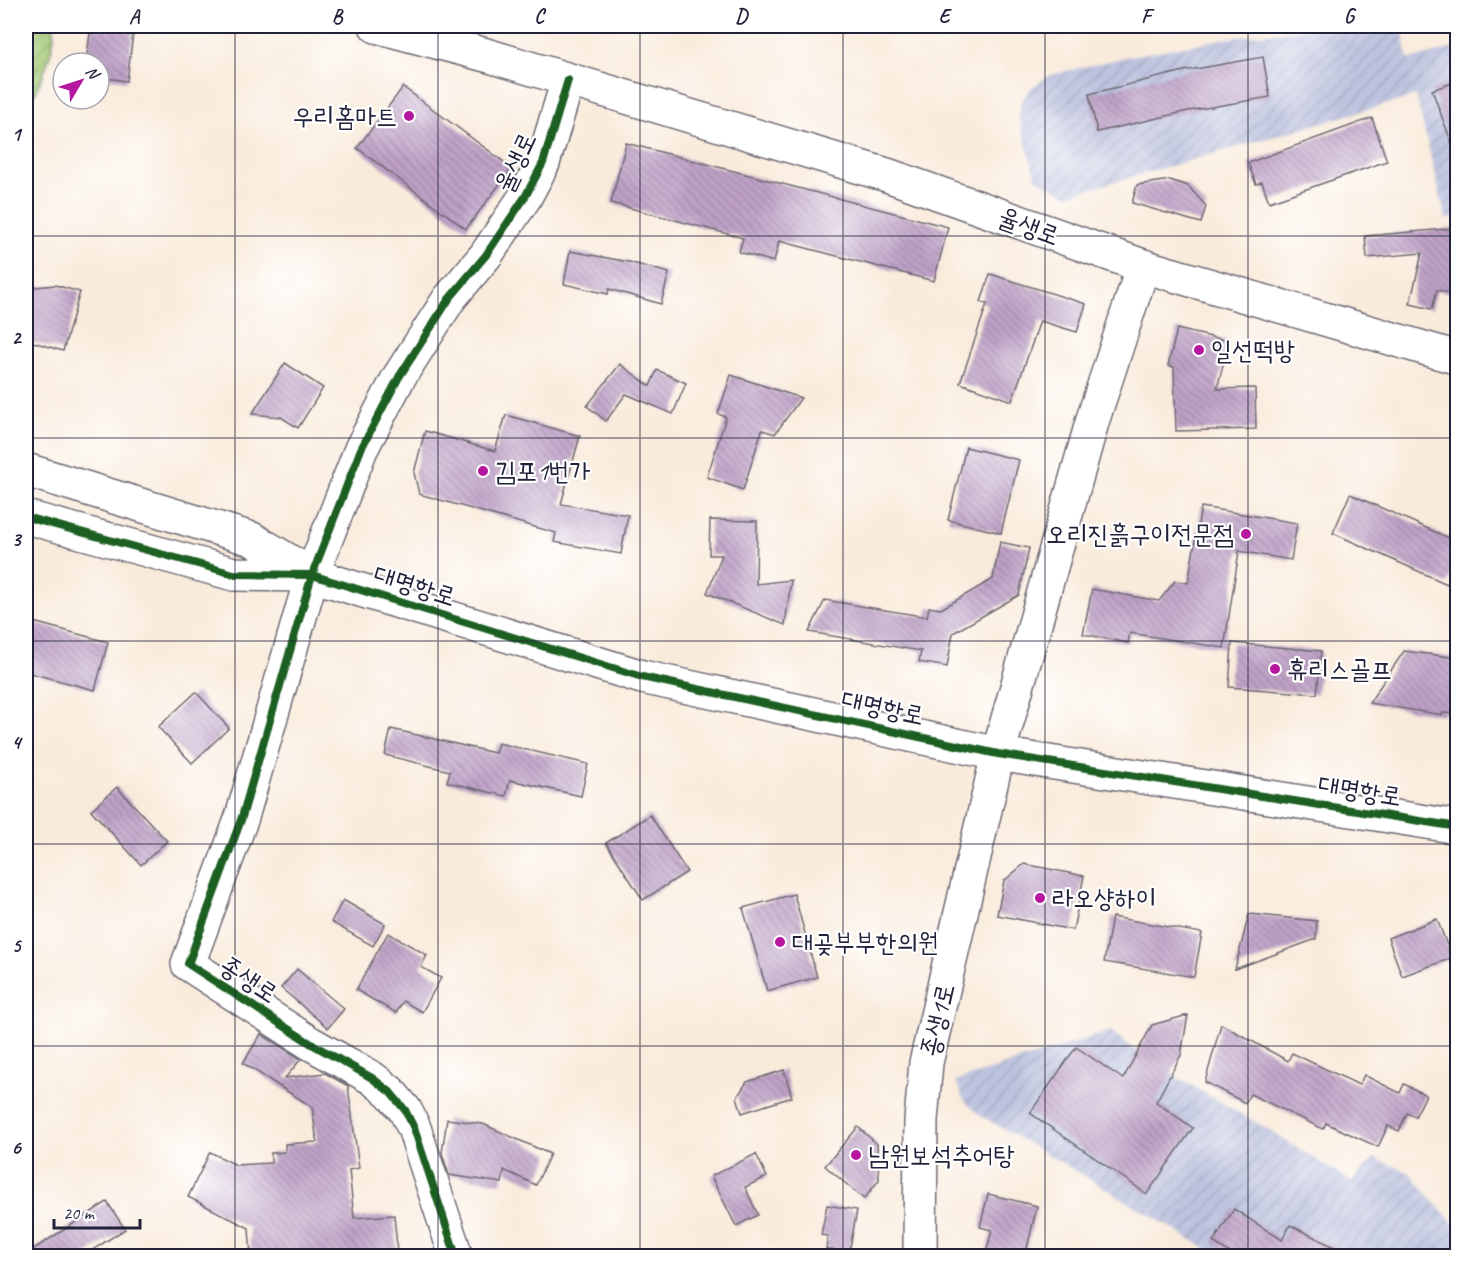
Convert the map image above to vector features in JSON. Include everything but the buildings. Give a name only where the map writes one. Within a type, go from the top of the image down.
[{"type":"street","name":"율생로","points":[[376,26],[568,80],[887,175],[1143,266],[1458,358]]},
{"type":"street","name":"율생로","points":[[312,575],[361,449],[399,377],[449,299],[486,255],[525,196],[543,163],[568,80]]},
{"type":"street","points":[[998,753],[1093,419],[1143,266]]},
{"type":"street","name":"대명항로","points":[[26,470],[252,539],[312,575],[642,677],[998,753],[1458,826]]},
{"type":"street","name":"대명항로","points":[[26,517],[234,574],[312,575]]},
{"type":"street","name":"종생로","points":[[312,575],[242,817],[188,964],[309,1043],[372,1078],[390,1092],[405,1110],[414,1128],[456,1257]]},
{"type":"street","name":"종생1로","points":[[920,1257],[921,1120],[926,1063],[998,753]]},
{"type":"shaded area","points":[[1392,26],[1402,30],[1409,60],[1457,47],[1457,218],[1446,219],[1416,96],[1068,195],[1036,179],[1019,118],[1021,102],[1031,88],[1050,75],[1126,57],[1222,39],[1296,30]]},
{"type":"shaded area","points":[[1111,1031],[1137,1052],[1175,1076],[1269,1130],[1352,1182],[1374,1158],[1410,1173],[1457,1228],[1457,1256],[1218,1256],[978,1114],[963,1099],[956,1081]]},
{"type":"green space","points":[[26,26],[54,26],[51,52],[35,94],[26,93]]},
{"type":"waterway","points":[[1034,27],[1042,26]]},
{"type":"cycle path","points":[[456,1256],[414,1128],[405,1110],[390,1092],[372,1078],[310,1043],[188,964],[242,817],[312,575],[361,449],[399,377],[449,299],[486,255],[525,197],[543,163],[568,80]]},
{"type":"cycle path","points":[[26,517],[234,574],[312,575],[642,677],[998,754],[1458,827]]},
{"type":"place","name":"우리홈마트","points":[[409,116]]},
{"type":"place","name":"일선떡방","points":[[1199,350]]},
{"type":"place","name":"김포1번가","points":[[483,471]]},
{"type":"place","name":"오리진흙구이전문점","points":[[1246,534]]},
{"type":"place","name":"휴리스골프","points":[[1275,669]]},
{"type":"place","name":"라오샹하이","points":[[1040,898]]},
{"type":"place","name":"대곶부부한의원","points":[[780,942]]},
{"type":"place","name":"남원보석추어탕","points":[[856,1155]]}]
